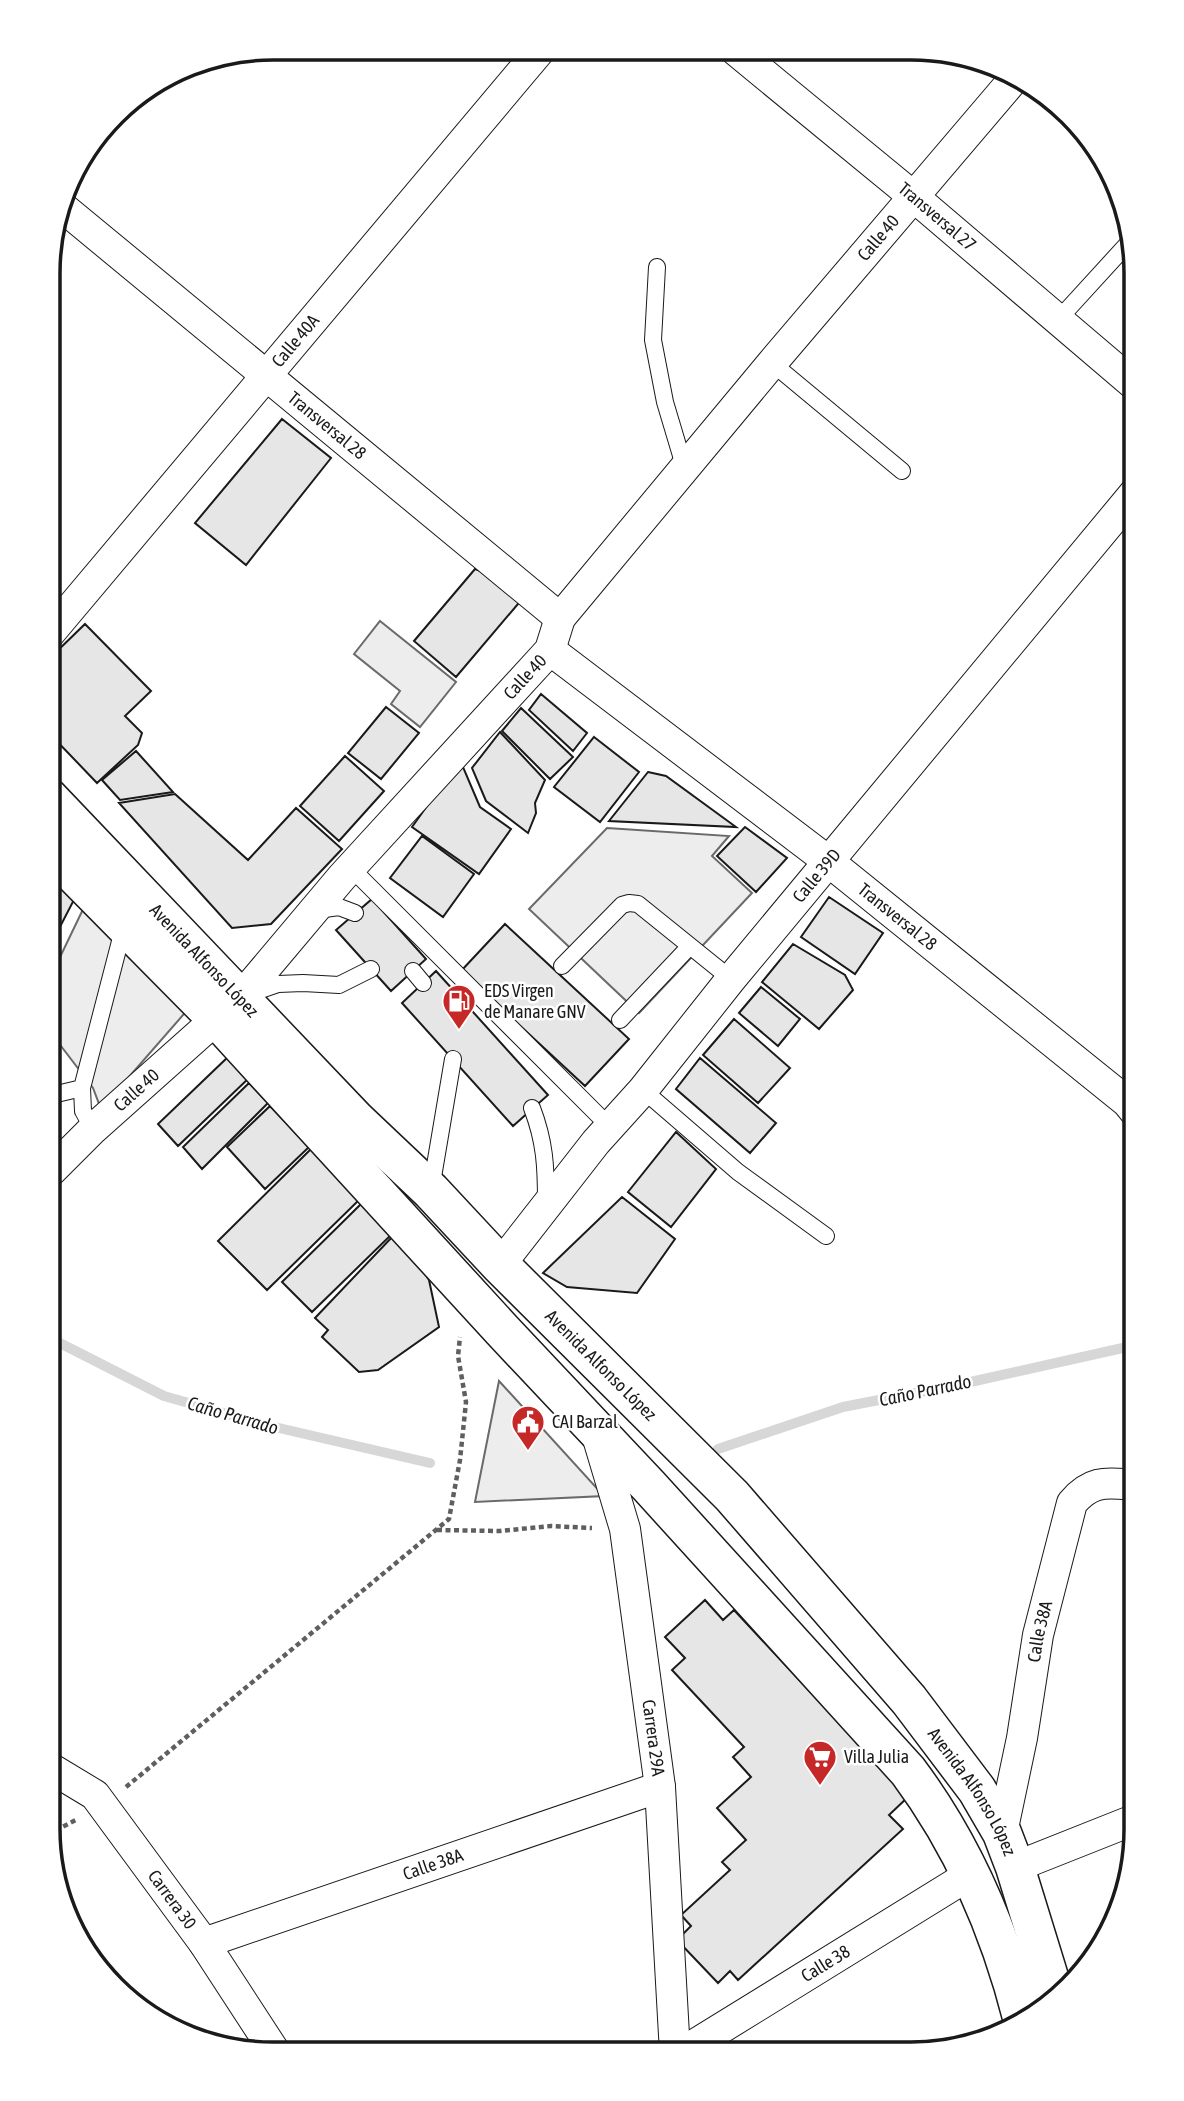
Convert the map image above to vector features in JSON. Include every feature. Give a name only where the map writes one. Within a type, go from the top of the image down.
[{"type":"street","name":"Calle 40A","points":[[60,621],[532,60]]},
{"type":"street","name":"Transversal 27","points":[[747,60],[915,197],[1125,377]]},
{"type":"street","name":"Calle 40","points":[[60,1162],[93,1129],[229,1008],[351,868],[550,650],[560,618],[1010,83]]},
{"type":"street","name":"Transversal 28","points":[[68,212],[560,618]]},
{"type":"street","name":"Calle 39D","points":[[500,1265],[731,979],[1125,505]]},
{"type":"street","name":"Transversal 28","points":[[550,650],[828,861],[1124,1095]]},
{"type":"street","name":"Avenida Alfonso López","points":[[60,811],[466,1291],[908,1771],[950,1832],[971,1874],[999,1940],[1020,2012]]},
{"type":"street","name":"Avenida Alfonso López","points":[[60,860],[125,926],[229,1008],[356,1120],[431,1191],[500,1265],[732,1496],[909,1700],[977,1790],[1008,1850],[1052,1989]]},
{"type":"street","name":"Carrera 29A","points":[[595,1428],[625,1529],[660,1787],[674,2042]]},
{"type":"street","name":"Calle 38A","points":[[1008,1850],[1038,1635],[1072,1503],[1090,1486],[1105,1483],[1124,1484]]},
{"type":"street","name":"Carrera 30","points":[[60,1774],[95,1795],[204,1943],[268,2042]]},
{"type":"street","name":"Calle 38A","points":[[204,1943],[660,1787]]},
{"type":"street","points":[[1008,1850],[1124,1822]]},
{"type":"street","name":"Calle 38","points":[[699,2042],[971,1874]]},
{"type":"lane","points":[[1057,321],[1123,248]]},
{"type":"lane","points":[[657,267],[653,340],[665,402],[685,469]]},
{"type":"lane","points":[[772,363],[902,471]]},
{"type":"lane","points":[[351,868],[610,1127]]},
{"type":"lane","points":[[562,966],[622,905],[629,903],[638,904],[731,979]]},
{"type":"lane","points":[[315,910],[339,907],[355,913]]},
{"type":"lane","points":[[93,1129],[83,1111],[82,1088],[125,926]]},
{"type":"lane","points":[[620,1020],[690,946]]},
{"type":"lane","points":[[229,1008],[278,985],[339,985],[371,969]]},
{"type":"lane","points":[[431,1191],[453,1059]]},
{"type":"lane","points":[[60,1093],[82,1088]]},
{"type":"lane","points":[[643,1090],[738,1172],[826,1236]]},
{"type":"lane","points":[[532,1108],[543,1143],[546,1205]]},
{"type":"path","points":[[103,1806],[213,1712],[327,1623],[449,1519],[460,1460],[466,1402],[458,1356],[466,1291]]},
{"type":"path","points":[[436,1530],[500,1531],[551,1526],[625,1529]]},
{"type":"shaded area","points":[[380,621],[456,682],[420,727],[391,704],[400,691],[354,654]]},
{"type":"shaded area","points":[[607,828],[729,836],[712,856],[752,893],[639,1013],[529,909]]},
{"type":"shaded area","points":[[87,901],[190,1007],[101,1109],[93,1088],[60,1045],[60,957]]},
{"type":"shaded area","points":[[499,1381],[604,1496],[475,1502]]},
{"type":"building","points":[[282,419],[331,458],[246,565],[195,523]]},
{"type":"building","points":[[475,569],[501,578],[523,598],[456,677],[414,641]]},
{"type":"building","points":[[85,624],[151,691],[125,716],[142,733],[138,745],[97,783],[60,744],[60,648]]},
{"type":"building","points":[[541,694],[587,733],[573,751],[529,710]]},
{"type":"building","points":[[386,707],[419,733],[381,779],[348,753]]},
{"type":"building","points":[[521,708],[573,757],[550,779],[502,731]]},
{"type":"building","points":[[500,732],[545,780],[535,803],[536,813],[528,833],[486,801],[472,768]]},
{"type":"building","points":[[594,737],[639,772],[600,822],[554,787]]},
{"type":"building","points":[[136,751],[173,792],[120,800],[102,780]]},
{"type":"building","points":[[345,756],[384,791],[339,841],[300,806]]},
{"type":"building","points":[[460,760],[480,807],[511,829],[479,874],[412,827]]},
{"type":"building","points":[[648,772],[666,776],[736,827],[609,821]]},
{"type":"building","points":[[175,794],[248,860],[296,808],[342,849],[271,924],[232,928],[119,803]]},
{"type":"building","points":[[745,827],[787,858],[756,892],[717,856]]},
{"type":"building","points":[[422,836],[474,874],[443,917],[390,878]]},
{"type":"building","points":[[60,874],[78,892],[60,927]]},
{"type":"building","points":[[829,897],[883,933],[855,974],[801,937]]},
{"type":"building","points":[[372,899],[426,959],[391,991],[336,930]]},
{"type":"building","points":[[505,924],[629,1039],[585,1086],[461,971]]},
{"type":"building","points":[[793,944],[845,975],[853,990],[819,1029],[762,982]]},
{"type":"building","name":"EDS Virgen de Manare GNV","points":[[436,971],[548,1095],[513,1126],[402,1003]]},
{"type":"building","points":[[761,987],[800,1019],[778,1046],[739,1013]]},
{"type":"building","points":[[734,1019],[790,1068],[758,1103],[703,1055]]},
{"type":"building","points":[[229,1056],[250,1077],[178,1146],[158,1124]]},
{"type":"building","points":[[700,1058],[776,1123],[750,1153],[676,1089]]},
{"type":"building","points":[[249,1083],[268,1103],[202,1169],[183,1147]]},
{"type":"building","points":[[270,1106],[309,1147],[265,1189],[227,1147]]},
{"type":"building","points":[[676,1132],[716,1169],[671,1227],[628,1192]]},
{"type":"building","points":[[311,1149],[360,1199],[267,1290],[218,1241]]},
{"type":"building","points":[[622,1197],[675,1239],[637,1293],[567,1287],[543,1273]]},
{"type":"building","points":[[363,1202],[393,1233],[312,1312],[282,1282]]},
{"type":"building","points":[[394,1235],[410,1250],[429,1280],[439,1327],[378,1370],[359,1372],[322,1337],[328,1330],[315,1318]]},
{"type":"building","name":"Villa Julia","points":[[705,1600],[723,1620],[734,1610],[908,1797],[889,1815],[903,1829],[738,1980],[730,1971],[718,1983],[677,1940],[691,1926],[681,1915],[730,1870],[722,1862],[746,1840],[717,1808],[751,1777],[733,1757],[744,1747],[672,1670],[685,1658],[665,1637]]},
{"type":"waterway","name":"Caño Parrado","points":[[60,1343],[164,1396],[266,1425],[430,1463]]},
{"type":"waterway","name":"Caño Parrado","points":[[718,1449],[843,1407],[1124,1348]]},
{"type":"place","name":"EDS Virgen de Manare GNV","points":[[459,1031]]},
{"type":"place","name":"CAI Barzal","points":[[528,1452]]},
{"type":"place","name":"Villa Julia","points":[[820,1787]]}]
